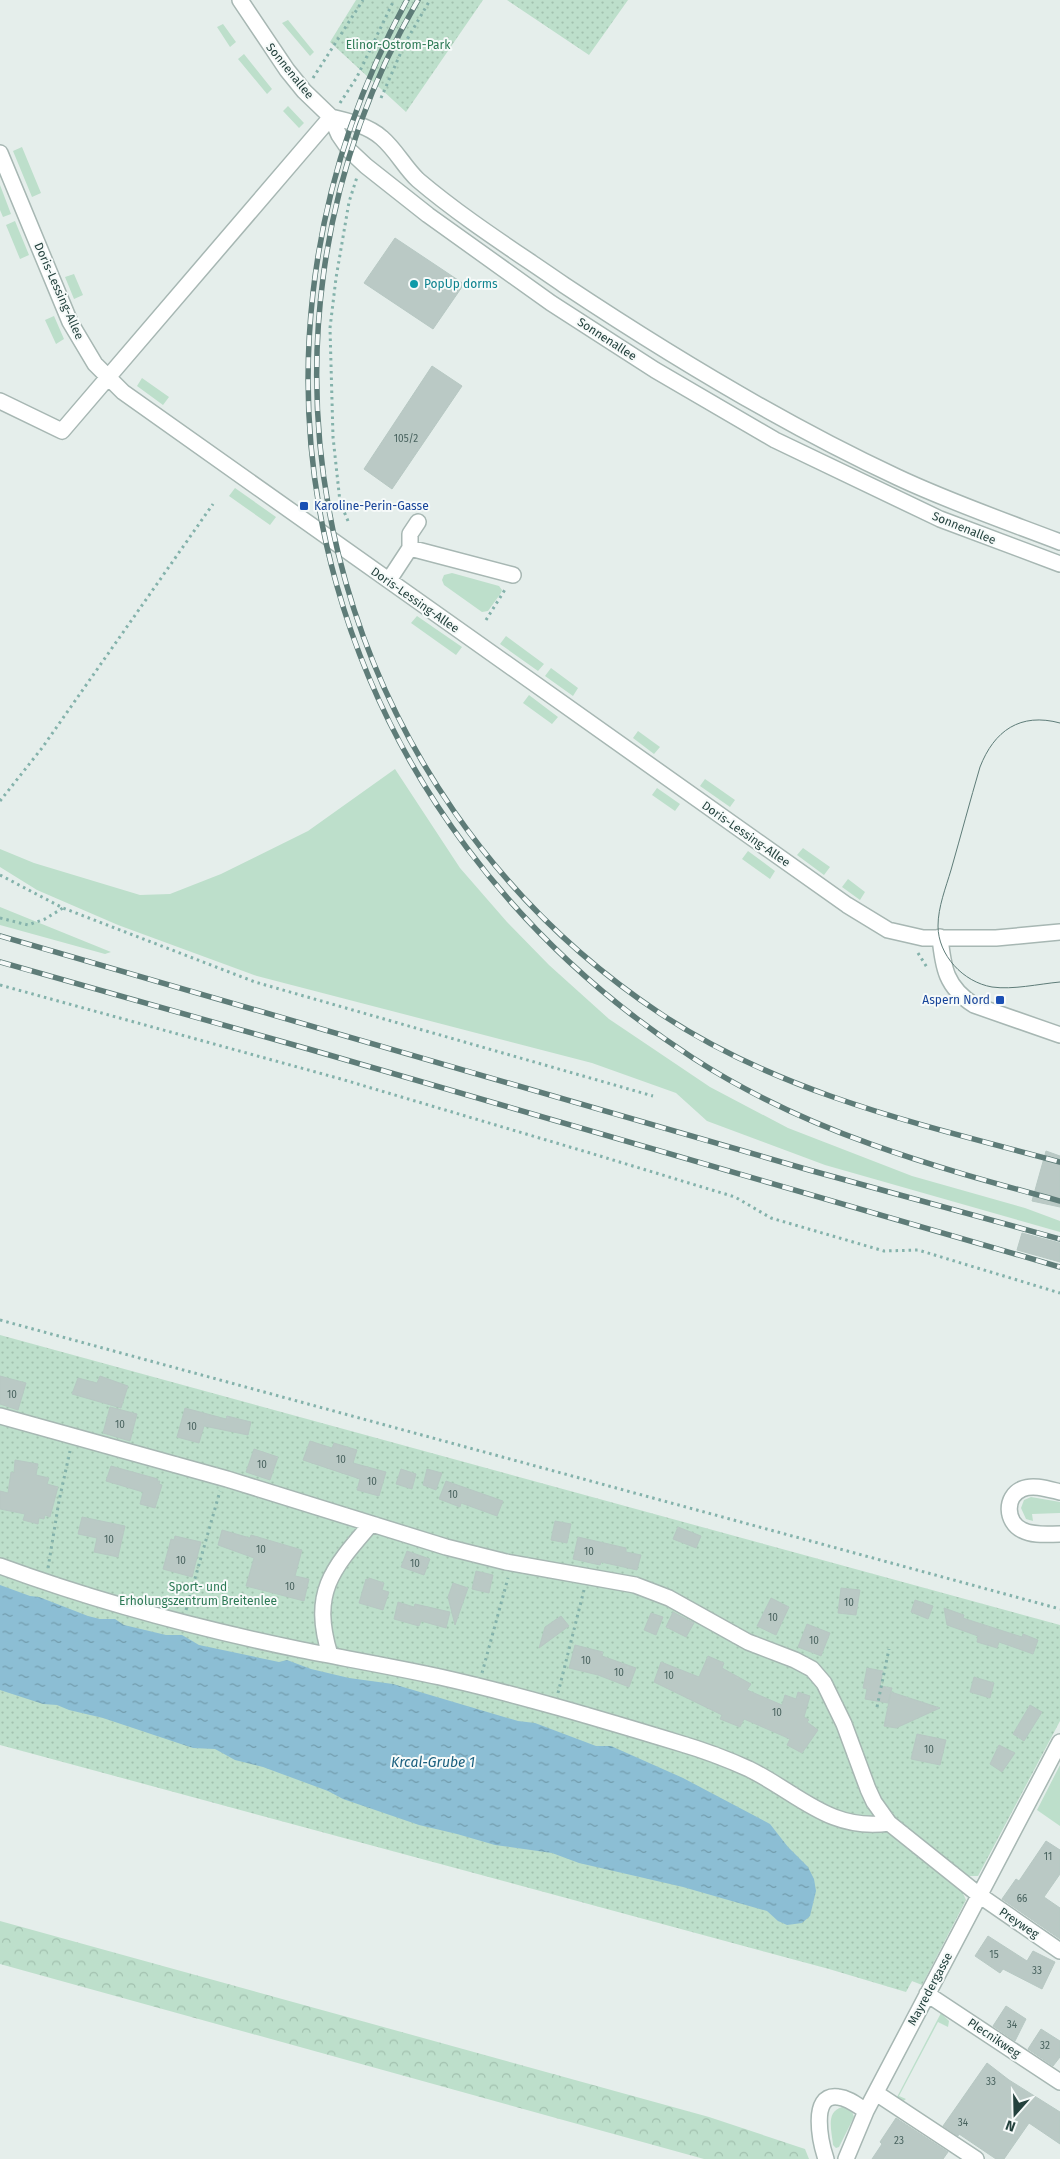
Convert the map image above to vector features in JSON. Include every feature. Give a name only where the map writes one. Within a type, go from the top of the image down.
[{"type":"street","name":"Sonnenallee","points":[[240,0],[264,37],[304,91],[331,117],[346,146],[366,166],[428,215],[551,303],[655,370],[775,440],[940,519],[1060,564]]},
{"type":"street","points":[[0,401],[62,430],[108,379],[331,117],[357,124],[381,137],[417,178],[464,215],[572,290],[713,379],[787,422],[897,477],[951,501],[1060,542]]},
{"type":"street","name":"Doris-Lessing-Allee","points":[[0,153],[70,322],[91,358],[108,379],[123,392],[847,905],[888,930],[923,938],[996,938],[1060,932]]},
{"type":"street","points":[[388,580],[410,548],[410,534],[418,522]]},
{"type":"street","points":[[410,548],[510,580]]},
{"type":"street","points":[[940,937],[947,977],[963,998],[974,1005],[1060,1035]]},
{"type":"street","name":"Preyweg","points":[[0,1416],[224,1478],[454,1549],[512,1563],[626,1582],[654,1591],[686,1606],[735,1636],[812,1669],[824,1683],[833,1698],[868,1789],[874,1802],[889,1823],[979,1895],[1060,1951]]},
{"type":"street","points":[[1060,1492],[1034,1487],[1023,1489],[1015,1493],[1010,1503],[1009,1514],[1012,1522],[1021,1530],[1034,1534],[1060,1534]]},
{"type":"street","points":[[330,1655],[323,1622],[324,1594],[340,1564],[371,1524]]},
{"type":"street","points":[[0,1566],[46,1583],[183,1622],[330,1655],[377,1663],[478,1687],[681,1743],[748,1769],[823,1814],[842,1821],[874,1826],[889,1823]]},
{"type":"street","name":"Mayredergasse","points":[[846,2159],[866,2111],[1060,1742]]},
{"type":"street","name":"Plecnikweg","points":[[927,1994],[1060,2082]]},
{"type":"street","points":[[876,2092],[976,2159]]},
{"type":"street","points":[[826,2159],[821,2145],[819,2113],[828,2098],[837,2096],[846,2099],[866,2111]]},
{"type":"path","points":[[304,91],[363,0]]},
{"type":"path","points":[[331,117],[357,77],[394,0]]},
{"type":"path","points":[[381,98],[405,43],[430,0]]},
{"type":"path","points":[[348,521],[340,502],[333,437],[330,375],[331,307],[354,181],[366,166]]},
{"type":"path","points":[[0,801],[42,748],[213,504]]},
{"type":"path","points":[[486,620],[504,594],[510,580]]},
{"type":"path","points":[[0,875],[63,908],[255,982],[653,1096]]},
{"type":"path","points":[[0,918],[28,925],[45,919],[63,908]]},
{"type":"path","points":[[0,985],[341,1079],[590,1152],[735,1197],[771,1218],[884,1251],[918,1250],[1060,1293]]},
{"type":"path","points":[[0,1320],[1060,1609]]},
{"type":"path","points":[[46,1583],[59,1501],[74,1436]]},
{"type":"path","points":[[183,1622],[224,1478]]},
{"type":"path","points":[[478,1687],[512,1563]]},
{"type":"path","points":[[555,1707],[588,1575]]},
{"type":"path","points":[[877,1707],[889,1649]]},
{"type":"green space","name":"Elinor-Ostrom-Park","points":[[356,0],[483,0],[406,112],[330,42]]},
{"type":"green space","points":[[507,0],[628,0],[589,55]]},
{"type":"green space","points":[[288,20],[314,52],[310,56],[282,23]]},
{"type":"green space","points":[[223,24],[236,42],[230,47],[217,27]]},
{"type":"green space","points":[[244,54],[272,89],[267,94],[238,59]]},
{"type":"green space","points":[[288,106],[304,123],[299,128],[283,111]]},
{"type":"green space","points":[[22,147],[41,193],[32,197],[13,151]]},
{"type":"green space","points":[[0,185],[11,214],[3,217],[0,210]]},
{"type":"green space","points":[[15,221],[29,255],[20,259],[6,225]]},
{"type":"green space","points":[[74,274],[83,295],[74,299],[65,277]]},
{"type":"green space","points":[[54,316],[64,339],[56,344],[45,320]]},
{"type":"green space","points":[[142,378],[169,397],[163,405],[137,386]]},
{"type":"green space","points":[[235,488],[276,517],[270,525],[229,496]]},
{"type":"green space","points":[[452,573],[499,586],[502,590],[501,593],[488,611],[482,612],[444,585],[442,580],[444,575]]},
{"type":"green space","points":[[417,616],[462,647],[456,655],[411,623]]},
{"type":"green space","points":[[506,636],[544,664],[538,671],[500,644]]},
{"type":"green space","points":[[551,668],[578,688],[573,696],[545,676]]},
{"type":"green space","points":[[529,695],[558,717],[552,724],[523,703]]},
{"type":"green space","points":[[638,731],[660,747],[654,754],[633,738]]},
{"type":"green space","points":[[395,769],[460,868],[507,922],[549,965],[609,1019],[710,1087],[788,1128],[912,1176],[1025,1208],[1060,1221],[1060,1232],[825,1165],[707,1121],[676,1093],[592,1063],[257,976],[118,925],[37,890],[0,867],[0,849],[34,863],[140,895],[170,894],[221,874],[308,831]]},
{"type":"green space","points":[[705,779],[735,800],[730,807],[700,786]]},
{"type":"green space","points":[[657,788],[680,804],[675,811],[652,795]]},
{"type":"green space","points":[[803,848],[830,867],[824,875],[797,855]]},
{"type":"green space","points":[[748,851],[775,871],[770,879],[742,859]]},
{"type":"green space","points":[[848,879],[865,892],[860,900],[842,887]]},
{"type":"green space","points":[[0,907],[111,952],[105,954],[0,925]]},
{"type":"green space","name":"Sport- und Erholungszentrum Breitenlee","points":[[0,1335],[1060,1625],[1060,1721],[978,1876],[970,1876],[961,1889],[966,1900],[922,1985],[912,1981],[906,1992],[829,1969],[0,1745]]},
{"type":"green space","points":[[1031,1497],[1060,1502],[1060,1513],[1032,1514],[1033,1521],[1026,1519],[1021,1508],[1024,1500]]},
{"type":"green space","points":[[1060,1765],[1060,1826],[1037,1810]]},
{"type":"green space","points":[[0,1921],[709,2117],[805,2149],[809,2159],[704,2159],[0,1964]]},
{"type":"green space","points":[[941,2013],[949,2021],[948,2027],[938,2022],[899,2096],[906,2099],[902,2102],[896,2099]]},
{"type":"green space","points":[[842,2107],[852,2111],[854,2117],[839,2147],[836,2148],[833,2145],[831,2118],[837,2109]]},
{"type":"water","name":"Krcal-Grube 1","points":[[0,1585],[30,1596],[39,1597],[88,1616],[100,1619],[115,1619],[124,1625],[166,1635],[182,1635],[199,1645],[279,1662],[287,1660],[311,1669],[349,1678],[393,1684],[518,1721],[535,1723],[596,1746],[611,1746],[683,1778],[770,1824],[788,1847],[808,1867],[814,1879],[816,1891],[810,1916],[802,1923],[787,1925],[778,1921],[767,1911],[683,1887],[579,1863],[552,1853],[495,1845],[419,1825],[343,1799],[328,1791],[263,1767],[235,1760],[215,1749],[193,1748],[103,1718],[69,1710],[57,1705],[43,1704],[0,1690]]},
{"type":"building","name":"PopUp dorms","points":[[395,238],[464,284],[433,329],[364,283]]},
{"type":"building","points":[[432,366],[462,386],[392,489],[364,469]]},
{"type":"building","points":[[1046,1151],[1060,1156],[1060,1207],[1032,1201]]},
{"type":"building","points":[[1022,1233],[1060,1243],[1060,1262],[1017,1250]]},
{"type":"building","points":[[0,1376],[26,1383],[18,1410],[0,1404]]},
{"type":"building","points":[[100,1376],[128,1386],[121,1408],[72,1394],[78,1378],[97,1383]]},
{"type":"building","points":[[110,1407],[137,1414],[130,1441],[103,1433]]},
{"type":"building","points":[[185,1408],[226,1419],[227,1416],[251,1422],[248,1435],[204,1426],[199,1443],[177,1437]]},
{"type":"building","points":[[310,1441],[332,1448],[334,1443],[357,1450],[353,1463],[386,1472],[379,1496],[357,1490],[360,1479],[303,1460]]},
{"type":"building","points":[[254,1449],[278,1457],[270,1480],[246,1472]]},
{"type":"building","points":[[15,1460],[38,1464],[36,1475],[49,1478],[47,1484],[58,1487],[50,1517],[45,1515],[44,1519],[39,1518],[38,1524],[23,1520],[25,1514],[0,1509],[0,1491],[8,1493],[11,1472],[14,1473]]},
{"type":"building","points":[[111,1466],[158,1479],[157,1481],[160,1481],[159,1484],[162,1485],[155,1508],[140,1504],[143,1492],[106,1481]]},
{"type":"building","points":[[401,1469],[416,1474],[412,1489],[396,1484]]},
{"type":"building","points":[[427,1469],[442,1473],[436,1490],[423,1485]]},
{"type":"building","points":[[446,1481],[503,1501],[497,1516],[461,1503],[460,1507],[439,1499]]},
{"type":"building","points":[[82,1517],[125,1526],[118,1557],[94,1552],[97,1538],[78,1534]]},
{"type":"building","points":[[555,1521],[571,1524],[567,1543],[551,1540]]},
{"type":"building","points":[[678,1527],[701,1536],[696,1548],[673,1539]]},
{"type":"building","points":[[222,1530],[250,1538],[251,1535],[302,1550],[295,1576],[309,1579],[304,1601],[246,1586],[254,1558],[218,1545]]},
{"type":"building","points":[[175,1536],[201,1542],[192,1577],[163,1569],[171,1539],[174,1540]]},
{"type":"building","points":[[578,1537],[626,1548],[626,1552],[641,1555],[637,1570],[601,1562],[600,1565],[573,1559]]},
{"type":"building","points":[[407,1551],[430,1559],[424,1575],[401,1567]]},
{"type":"building","points":[[476,1571],[493,1575],[489,1593],[472,1589]]},
{"type":"building","points":[[369,1578],[384,1583],[382,1590],[389,1592],[383,1610],[359,1603],[366,1579],[368,1580]]},
{"type":"building","points":[[453,1583],[468,1588],[455,1625],[448,1597]]},
{"type":"building","points":[[841,1588],[860,1590],[856,1615],[838,1613]]},
{"type":"building","points":[[771,1598],[789,1607],[776,1635],[757,1626]]},
{"type":"building","points":[[915,1600],[933,1606],[928,1619],[911,1612]]},
{"type":"building","points":[[398,1602],[414,1607],[415,1604],[450,1612],[446,1628],[421,1621],[419,1626],[394,1619]]},
{"type":"building","points":[[944,1608],[964,1615],[963,1618],[1022,1637],[1023,1634],[1038,1640],[1033,1654],[999,1642],[997,1648],[977,1642],[978,1636],[947,1625]]},
{"type":"building","points":[[673,1612],[694,1623],[686,1637],[666,1627]]},
{"type":"building","points":[[651,1613],[663,1617],[656,1635],[644,1630]]},
{"type":"building","points":[[561,1616],[569,1626],[539,1648],[545,1627]]},
{"type":"building","points":[[807,1624],[830,1633],[821,1656],[798,1647]]},
{"type":"building","points":[[575,1645],[603,1652],[602,1656],[636,1668],[629,1687],[598,1675],[569,1668]]},
{"type":"building","points":[[708,1656],[724,1663],[722,1668],[751,1684],[747,1690],[782,1705],[785,1695],[796,1699],[798,1692],[810,1696],[804,1717],[809,1720],[807,1722],[818,1730],[802,1753],[787,1745],[790,1739],[744,1719],[740,1727],[720,1719],[722,1715],[654,1682],[661,1662],[699,1677]]},
{"type":"building","points":[[867,1668],[883,1671],[880,1686],[892,1688],[888,1703],[865,1699],[867,1689],[863,1688]]},
{"type":"building","points":[[974,1677],[994,1683],[990,1698],[970,1692]]},
{"type":"building","points":[[891,1692],[940,1708],[896,1728],[884,1726]]},
{"type":"building","points":[[1030,1705],[1042,1712],[1024,1741],[1013,1734]]},
{"type":"building","points":[[917,1734],[946,1740],[940,1765],[911,1759]]},
{"type":"building","points":[[999,1745],[1015,1753],[1002,1772],[990,1764]]},
{"type":"building","points":[[1046,1841],[1060,1850],[1060,1874],[1044,1897],[1060,1908],[1060,1939],[1002,1899],[1016,1879],[1019,1881]]},
{"type":"building","points":[[988,1936],[1027,1961],[1033,1951],[1055,1962],[1042,1989],[1003,1969],[1000,1973],[975,1956]]},
{"type":"building","points":[[1006,2006],[1026,2019],[1015,2041],[993,2026]]},
{"type":"building","points":[[1041,2029],[1060,2041],[1060,2057],[1053,2066],[1028,2049]]},
{"type":"building","points":[[987,2063],[1009,2080],[1060,2112],[1060,2144],[1029,2123],[1004,2159],[996,2159],[959,2134],[958,2136],[943,2126]]},
{"type":"building","points":[[896,2118],[948,2152],[943,2159],[872,2159],[882,2144],[880,2142]]},
{"type":"tram line","points":[[1060,723],[1033,720],[1010,727],[1001,734],[986,754],[980,767],[943,897],[938,926],[939,937],[947,957],[962,973],[981,984],[1008,988],[1060,982]]},
{"type":"railway","points":[[407,0],[345,146],[313,294],[311,441],[337,585],[389,722],[467,848],[569,961],[693,1058],[736,1084],[780,1107],[825,1127],[917,1160],[1060,1201]]},
{"type":"railway","points":[[418,0],[356,134],[324,274],[318,415],[338,555],[384,688],[454,811],[547,921],[661,1014],[707,1042],[755,1066],[804,1086],[905,1120],[1060,1162]]},
{"type":"railway","points":[[0,936],[809,1170],[1060,1239]]},
{"type":"railway","points":[[0,962],[312,1050],[1060,1267]]},
{"type":"place","name":"PopUp dorms","points":[[414,284]]},
{"type":"place","name":"Karoline-Perin-Gasse","points":[[304,506]]},
{"type":"place","name":"Aspern Nord","points":[[1000,1000]]}]
